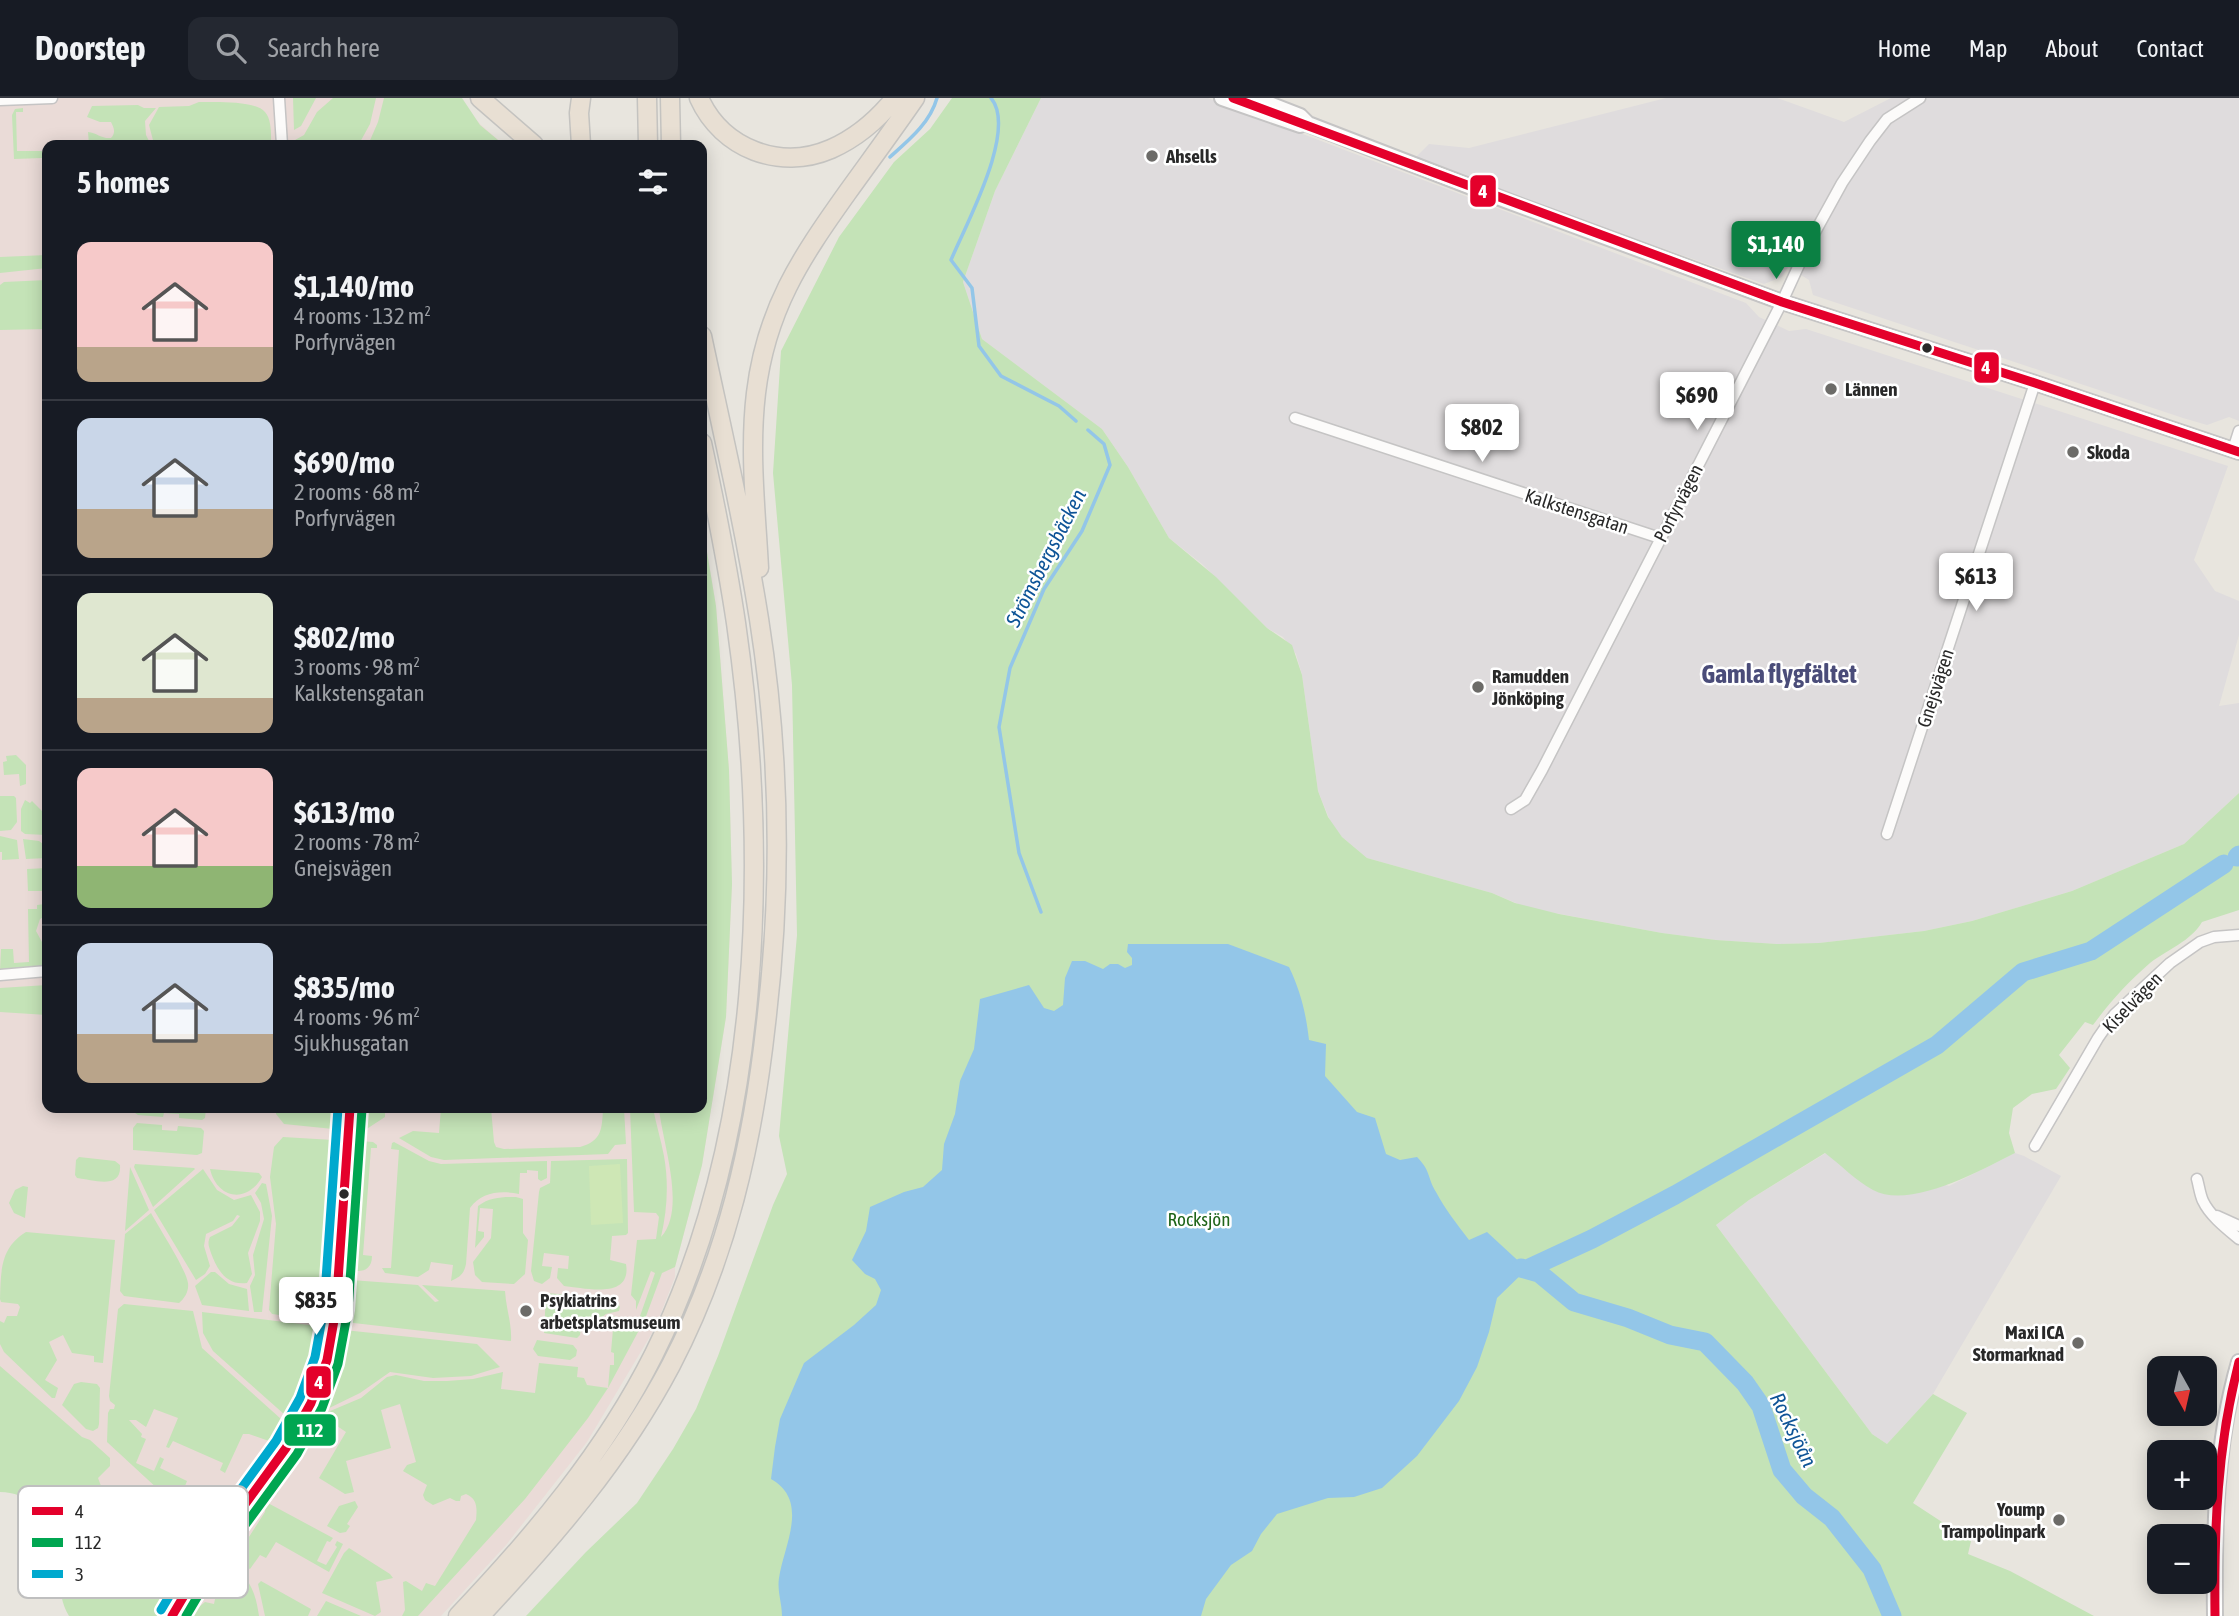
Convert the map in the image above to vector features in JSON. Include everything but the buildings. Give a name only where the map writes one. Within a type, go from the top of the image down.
[{"type":"highway","points":[[480,98],[528,140]]},
{"type":"highway","points":[[580,140],[581,98]]},
{"type":"highway","points":[[647,98],[648,140]]},
{"type":"highway","points":[[670,98],[671,140]]},
{"type":"highway","points":[[699,98],[713,122],[730,138],[758,153],[783,158],[808,156],[839,145],[870,124],[895,98]]},
{"type":"highway","points":[[759,621],[754,437],[756,392],[765,343],[781,299],[807,249],[915,98]]},
{"type":"highway","points":[[480,1616],[576,1509],[611,1463],[671,1364],[709,1278],[733,1207],[756,1104],[775,928],[774,766],[768,686],[759,621],[707,361]]},
{"type":"highway","points":[[458,1616],[563,1496],[632,1395],[690,1274],[712,1203],[728,1135],[748,979],[753,895],[753,814],[748,726],[736,624],[707,469]]},
{"type":"main road","points":[[1223,98],[1297,125],[1308,124]]},
{"type":"main road","points":[[1254,98],[1300,116],[1308,124],[1782,302],[2236,451]]},
{"type":"main road","points":[[2215,1616],[2217,1499],[2228,1411],[2239,1362]]},
{"type":"street","points":[[0,100],[52,98]]},
{"type":"street","points":[[279,98],[282,140]]},
{"type":"street","name":"Porfyrvägen","points":[[1511,809],[1525,800],[1542,770],[1842,183],[1887,119],[1920,98]]},
{"type":"street","name":"Gnejsvägen","points":[[1887,834],[2035,383]]},
{"type":"street","name":"Kalkstensgatan","points":[[1295,418],[1660,538]]},
{"type":"street","points":[[2236,451],[2239,431]]},
{"type":"street","name":"Kiselvägen","points":[[2035,1146],[2114,1014],[2170,963],[2200,942],[2214,937],[2239,935]]},
{"type":"street","points":[[0,975],[42,971]]},
{"type":"street","points":[[248,1500],[286,1448],[311,1404],[327,1360],[336,1309],[351,1113]]},
{"type":"street","points":[[2197,1179],[2203,1200],[2239,1239]]},
{"type":"street","points":[[2214,1214],[2239,1226]]},
{"type":"street","points":[[172,1616],[183,1598]]},
{"type":"shaded area","points":[[0,98],[457,98],[498,140],[42,140],[42,1113],[707,1113],[707,552],[716,606],[729,770],[732,884],[726,1017],[702,1165],[675,1267],[675,1277],[655,1328],[587,1442],[506,1545],[441,1616],[168,1616],[165,1612],[172,1598],[248,1598],[248,1486],[88,1486],[0,1376]]},
{"type":"shaded area","points":[[1041,98],[1208,98],[1746,303],[1759,317],[1789,331],[1806,329],[2228,466],[2194,560],[2215,591],[2239,601],[2239,635],[2219,706],[2239,703],[2239,793],[2184,844],[2072,891],[1972,921],[1924,931],[1819,943],[1777,944],[1716,940],[1662,933],[1528,908],[1492,893],[1367,858],[1342,837],[1331,823],[1318,791],[1302,675],[1296,654],[1283,637],[1267,628],[1202,564],[1169,538],[1128,467],[1102,429],[982,339],[963,282],[995,191]]},
{"type":"shaded area","points":[[1666,98],[1777,98],[1844,122],[1891,98],[2239,98],[2239,421],[2229,417],[2207,425],[2183,418],[1813,295],[1809,280],[1788,267],[1782,277],[1764,284],[1557,211],[1416,157],[1429,144],[1469,148]]},
{"type":"shaded area","points":[[1826,1153],[1949,1186],[2015,1153],[2061,1176],[1933,1394],[1887,1444],[1872,1434],[1716,1225],[1749,1200]]},
{"type":"green space","points":[[293,98],[316,98],[301,126],[294,130]]},
{"type":"green space","points":[[333,98],[376,98],[370,124],[361,140],[295,140],[304,135],[317,112]]},
{"type":"green space","points":[[384,98],[462,98],[480,125],[498,140],[370,140]]},
{"type":"green space","name":"Rocksjön","points":[[952,98],[1041,98],[995,191],[963,282],[982,339],[1102,429],[1128,467],[1169,538],[1216,577],[1267,628],[1292,645],[1302,675],[1318,791],[1328,817],[1342,837],[1367,858],[1559,914],[1716,940],[1777,944],[1819,943],[1924,931],[1972,921],[2072,891],[2184,844],[2239,793],[2239,910],[2202,922],[2185,940],[2134,977],[2093,1025],[2085,1022],[2059,1055],[2070,1068],[2056,1089],[2032,1094],[2013,1108],[2009,1133],[2015,1153],[1984,1169],[1925,1192],[1888,1195],[1873,1190],[1855,1178],[1825,1153],[1749,1200],[1716,1225],[1872,1434],[1887,1444],[1933,1394],[1967,1413],[1913,1503],[1971,1541],[1968,1554],[2010,1571],[2094,1616],[526,1616],[637,1503],[673,1449],[696,1409],[718,1356],[773,1205],[787,1174],[779,1136],[797,935],[792,685],[773,473],[781,351],[839,237],[894,162],[930,129]]},
{"type":"green space","points":[[199,102],[234,102],[260,108],[269,119],[271,140],[153,140],[149,125],[159,107],[189,106]]},
{"type":"green space","points":[[138,105],[156,108],[145,121],[148,140],[89,140],[88,132],[111,138],[114,132],[111,122],[100,122],[87,117],[92,106]]},
{"type":"green space","points":[[23,108],[23,112],[16,112],[17,151],[42,151],[42,158],[14,159],[12,115],[15,109]]},
{"type":"green space","points":[[42,255],[42,269],[0,273],[0,257]]},
{"type":"green space","points":[[42,280],[42,329],[0,330],[0,285],[4,282]]},
{"type":"green space","points":[[707,552],[716,606],[729,770],[732,884],[726,1017],[702,1165],[675,1267],[662,1273],[645,1319],[608,1388],[610,1365],[614,1365],[614,1353],[611,1352],[613,1329],[607,1328],[602,1320],[614,1316],[628,1325],[639,1319],[655,1273],[651,1271],[636,1310],[636,1301],[631,1295],[637,1240],[656,1239],[659,1217],[656,1213],[634,1212],[630,1113],[654,1113],[664,1156],[667,1187],[661,1237],[669,1225],[673,1193],[660,1113],[707,1113]]},
{"type":"green space","points":[[16,755],[26,765],[26,784],[20,786],[19,774],[4,775],[3,762],[7,761],[6,756]]},
{"type":"green space","points":[[0,796],[16,798],[17,822],[11,830],[0,831]]},
{"type":"green space","points":[[25,800],[30,803],[32,801],[42,811],[42,835],[25,834],[21,831],[21,809]]},
{"type":"green space","points":[[0,836],[17,840],[19,859],[2,860]]},
{"type":"green space","points":[[23,839],[42,843],[42,858],[26,859]]},
{"type":"green space","points":[[42,868],[42,891],[28,891],[27,869]]},
{"type":"green space","points":[[42,904],[42,918],[36,931],[42,942],[42,966],[0,970],[1,949],[13,949],[14,963],[29,962],[28,909],[37,909],[37,905]]},
{"type":"green space","points":[[42,985],[42,1015],[0,1012],[0,988]]},
{"type":"green space","points":[[135,1113],[164,1113],[163,1117]]},
{"type":"green space","points":[[164,1113],[206,1113],[202,1120],[179,1118],[179,1114]]},
{"type":"green space","points":[[334,1113],[333,1129],[284,1124],[276,1114]]},
{"type":"green space","points":[[360,1113],[385,1113],[385,1117],[362,1132],[359,1128]]},
{"type":"green space","points":[[441,1113],[491,1113],[496,1147],[580,1147],[597,1138],[603,1113],[624,1113],[626,1144],[615,1145],[608,1154],[444,1160],[431,1157],[399,1138],[413,1131],[439,1133]]},
{"type":"green space","points":[[137,1123],[162,1125],[162,1130],[177,1131],[178,1126],[201,1128],[204,1131],[202,1153],[197,1155],[133,1150],[133,1128]]},
{"type":"green space","points":[[283,1137],[333,1140],[317,1320],[272,1314],[269,1310],[276,1224],[270,1177],[274,1147]]},
{"type":"green space","points":[[360,1141],[373,1142],[377,1148],[371,1148],[363,1255],[372,1256],[372,1261],[366,1269],[358,1271],[350,1270],[349,1267],[357,1145]]},
{"type":"green space","points":[[394,1142],[429,1161],[441,1164],[547,1161],[547,1178],[541,1181],[538,1179],[538,1171],[527,1170],[527,1173],[520,1173],[519,1194],[505,1192],[486,1195],[470,1208],[466,1264],[463,1273],[457,1278],[451,1281],[453,1265],[431,1262],[429,1270],[418,1277],[385,1273],[382,1268],[391,1268],[399,1150],[391,1149]]},
{"type":"green space","points":[[79,1157],[115,1161],[120,1165],[117,1178],[106,1182],[77,1178],[76,1160]]},
{"type":"green space","points":[[627,1159],[628,1233],[612,1236],[610,1260],[626,1264],[626,1275],[622,1283],[605,1289],[564,1286],[557,1278],[558,1268],[568,1269],[569,1256],[544,1253],[542,1266],[552,1267],[550,1278],[542,1284],[534,1281],[531,1271],[539,1192],[540,1188],[550,1183],[551,1161]]},
{"type":"green space","points":[[135,1164],[194,1168],[195,1169],[153,1207]]},
{"type":"green space","points":[[620,1164],[623,1223],[591,1225],[589,1166]]},
{"type":"green space","points":[[130,1167],[149,1210],[125,1231]]},
{"type":"green space","points":[[203,1169],[217,1190],[234,1200],[251,1195],[260,1212],[260,1221],[248,1253],[252,1274],[247,1283],[234,1282],[224,1276],[216,1265],[209,1245],[210,1237],[232,1226],[240,1216],[237,1215],[233,1221],[206,1234],[204,1246],[210,1266],[205,1274],[196,1280],[154,1210]]},
{"type":"green space","points":[[210,1169],[259,1173],[262,1177],[249,1191],[233,1194],[219,1187]]},
{"type":"green space","points":[[262,1183],[266,1184],[272,1216],[262,1312],[254,1312],[250,1286],[255,1275],[253,1255],[264,1219],[261,1203],[255,1193]]},
{"type":"green space","points":[[28,1187],[25,1218],[14,1213],[9,1203],[15,1190]]},
{"type":"green space","points":[[492,1199],[523,1199],[523,1233],[528,1240],[525,1274],[514,1284],[482,1282],[475,1275],[473,1262],[491,1238],[493,1209],[480,1208],[478,1231],[484,1232],[484,1237],[475,1248],[478,1206]]},
{"type":"green space","points":[[332,1205],[337,1205],[330,1309],[328,1316],[323,1319]]},
{"type":"green space","points":[[151,1213],[178,1259],[188,1283],[185,1297],[179,1303],[124,1296],[120,1291],[125,1234]]},
{"type":"green space","points":[[26,1232],[115,1240],[103,1363],[94,1362],[94,1356],[72,1353],[63,1335],[49,1342],[57,1360],[45,1380],[58,1388],[55,1398],[4,1352],[0,1344],[0,1321],[4,1323],[7,1316],[17,1316],[20,1307],[18,1304],[1,1302],[4,1261],[11,1245]]},
{"type":"green space","points":[[211,1272],[215,1272],[229,1284],[247,1289],[249,1311],[202,1305],[195,1286]]},
{"type":"green space","points":[[351,1280],[418,1285],[435,1302],[439,1301],[422,1285],[505,1291],[511,1341],[345,1322],[347,1286]]},
{"type":"green space","points":[[546,1293],[615,1299],[620,1307],[619,1311],[606,1314],[589,1327],[581,1327],[577,1338],[544,1333]]},
{"type":"green space","points":[[124,1304],[193,1311],[202,1348],[281,1419],[269,1441],[243,1434],[225,1473],[220,1470],[223,1463],[173,1441],[169,1448],[166,1447],[178,1418],[154,1409],[146,1427],[136,1420],[129,1420],[142,1434],[141,1437],[146,1439],[136,1463],[154,1471],[160,1457],[164,1459],[160,1468],[187,1481],[185,1486],[155,1486],[107,1442],[108,1413],[115,1405],[109,1396],[118,1309]]},
{"type":"green space","points":[[202,1312],[317,1326],[307,1372],[285,1415],[213,1351],[203,1333]]},
{"type":"green space","points":[[322,1327],[327,1333],[303,1401],[277,1449],[248,1489],[246,1485],[293,1411],[318,1349]]},
{"type":"green space","points":[[344,1330],[477,1344],[500,1367],[471,1376],[433,1378],[390,1372],[360,1393],[315,1415],[336,1363]]},
{"type":"green space","points":[[537,1340],[573,1345],[577,1350],[576,1356],[570,1360],[538,1356],[533,1349]]},
{"type":"green space","points":[[539,1363],[578,1367],[577,1377],[584,1378],[587,1385],[608,1388],[525,1499],[418,1616],[402,1616],[405,1610],[403,1582],[406,1581],[422,1591],[426,1583],[435,1586],[476,1520],[476,1508],[473,1499],[466,1494],[461,1496],[460,1501],[450,1498],[433,1505],[425,1500],[423,1495],[427,1485],[403,1471],[407,1465],[416,1462],[400,1404],[381,1410],[391,1448],[346,1461],[354,1492],[345,1494],[319,1478],[346,1432],[322,1416],[277,1494],[272,1492],[270,1487],[316,1417],[361,1398],[387,1377],[396,1375],[424,1381],[447,1381],[473,1379],[503,1372],[501,1389],[535,1393]]},
{"type":"green space","points":[[0,1366],[110,1458],[110,1466],[98,1478],[101,1486],[18,1486],[18,1495],[0,1492]]},
{"type":"green space","points":[[74,1384],[97,1384],[100,1388],[99,1424],[93,1431],[86,1429],[62,1405]]},
{"type":"green space","points":[[355,1501],[358,1507],[347,1524],[350,1526],[346,1532],[340,1533],[327,1526],[339,1506]]},
{"type":"green space","points":[[266,1502],[333,1538],[330,1542],[327,1541],[317,1561],[326,1565],[337,1547],[337,1541],[343,1544],[329,1572],[276,1542],[266,1558],[260,1555],[250,1569],[248,1568],[248,1538],[265,1512]]},
{"type":"green space","points":[[349,1548],[393,1578],[376,1582],[381,1612],[375,1616],[322,1593]]},
{"type":"green space","points":[[261,1581],[311,1609],[308,1616],[265,1616],[258,1584]]},
{"type":"green space","points":[[248,1582],[259,1616],[188,1616],[205,1602],[214,1604],[215,1599],[248,1598]]},
{"type":"green space","points":[[62,1598],[172,1598],[162,1616],[69,1616]]},
{"type":"green space","points":[[326,1601],[361,1616],[317,1616]]},
{"type":"water","name":"Rocksjön","points":[[1128,944],[1228,944],[1289,967],[1302,1003],[1309,1040],[1326,1044],[1325,1076],[1357,1112],[1375,1118],[1386,1154],[1400,1160],[1417,1157],[1425,1166],[1443,1204],[1469,1240],[1487,1232],[1527,1269],[1497,1298],[1477,1367],[1459,1401],[1417,1456],[1382,1488],[1354,1497],[1328,1498],[1277,1514],[1252,1551],[1231,1565],[1206,1599],[1201,1616],[782,1616],[779,1578],[789,1538],[792,1511],[783,1488],[771,1479],[780,1419],[804,1363],[876,1305],[881,1290],[875,1279],[865,1274],[852,1260],[866,1231],[870,1207],[923,1187],[942,1170],[944,1144],[955,1114],[960,1081],[974,1049],[980,999],[1029,985],[1044,1008],[1054,1011],[1063,1005],[1065,978],[1072,961],[1085,961],[1103,969],[1110,964],[1125,968],[1132,965],[1132,958],[1127,952]]},
{"type":"waterway","points":[[890,157],[924,123],[937,98]]},
{"type":"waterway","name":"Strömsbergsbäcken","points":[[991,98],[998,113],[994,154],[977,202],[951,260],[972,288],[979,346],[1001,376],[1059,406],[1076,421]]},
{"type":"waterway","name":"Strömsbergsbäcken","points":[[1041,912],[1019,853],[999,727],[1010,668],[1044,589],[1082,531],[1110,465],[1104,444],[1088,430]]},
{"type":"waterway","points":[[1527,1269],[1592,1239],[1675,1195],[1937,1045],[2023,972],[2091,951],[2224,864]]},
{"type":"waterway","name":"Rocksjöån","points":[[1521,1268],[1539,1273],[1574,1302],[1628,1318],[1670,1335],[1705,1342],[1745,1383],[1761,1406],[1782,1470],[1804,1496],[1832,1518],[1872,1569],[1892,1616]]},
{"type":"transit line","name":"4","points":[[1233,98],[1782,302],[2239,452]]},
{"type":"transit line","name":"3","points":[[243,1486],[276,1441],[300,1398],[315,1357],[324,1308],[338,1113]]},
{"type":"transit line","name":"4","points":[[248,1500],[286,1448],[311,1403],[327,1360],[336,1309],[350,1113]]},
{"type":"transit line","name":"112","points":[[248,1521],[297,1454],[322,1408],[338,1364],[348,1310],[362,1113]]},
{"type":"transit line","name":"4","points":[[2215,1616],[2218,1488],[2226,1425],[2239,1362]]},
{"type":"transit line","name":"3","points":[[161,1610],[168,1598]]},
{"type":"transit line","name":"4","points":[[172,1616],[183,1598]]},
{"type":"transit line","name":"112","points":[[186,1616],[197,1598]]},
{"type":"place","name":"Ahsells","points":[[1152,156]]},
{"type":"place","name":"Lännen","points":[[1831,389]]},
{"type":"place","name":"Skoda","points":[[2073,452]]},
{"type":"place","name":"Ramudden Jönköping","points":[[1478,687]]},
{"type":"place","name":"Psykiatrins arbetsplatsmuseum","points":[[526,1311]]},
{"type":"place","name":"Maxi ICA Stormarknad","points":[[2078,1343]]},
{"type":"place","name":"Yoump Trampolinpark","points":[[2059,1520]]},
{"type":"district","name":"Gamla flygfältet","points":[[1779,674]]}]
